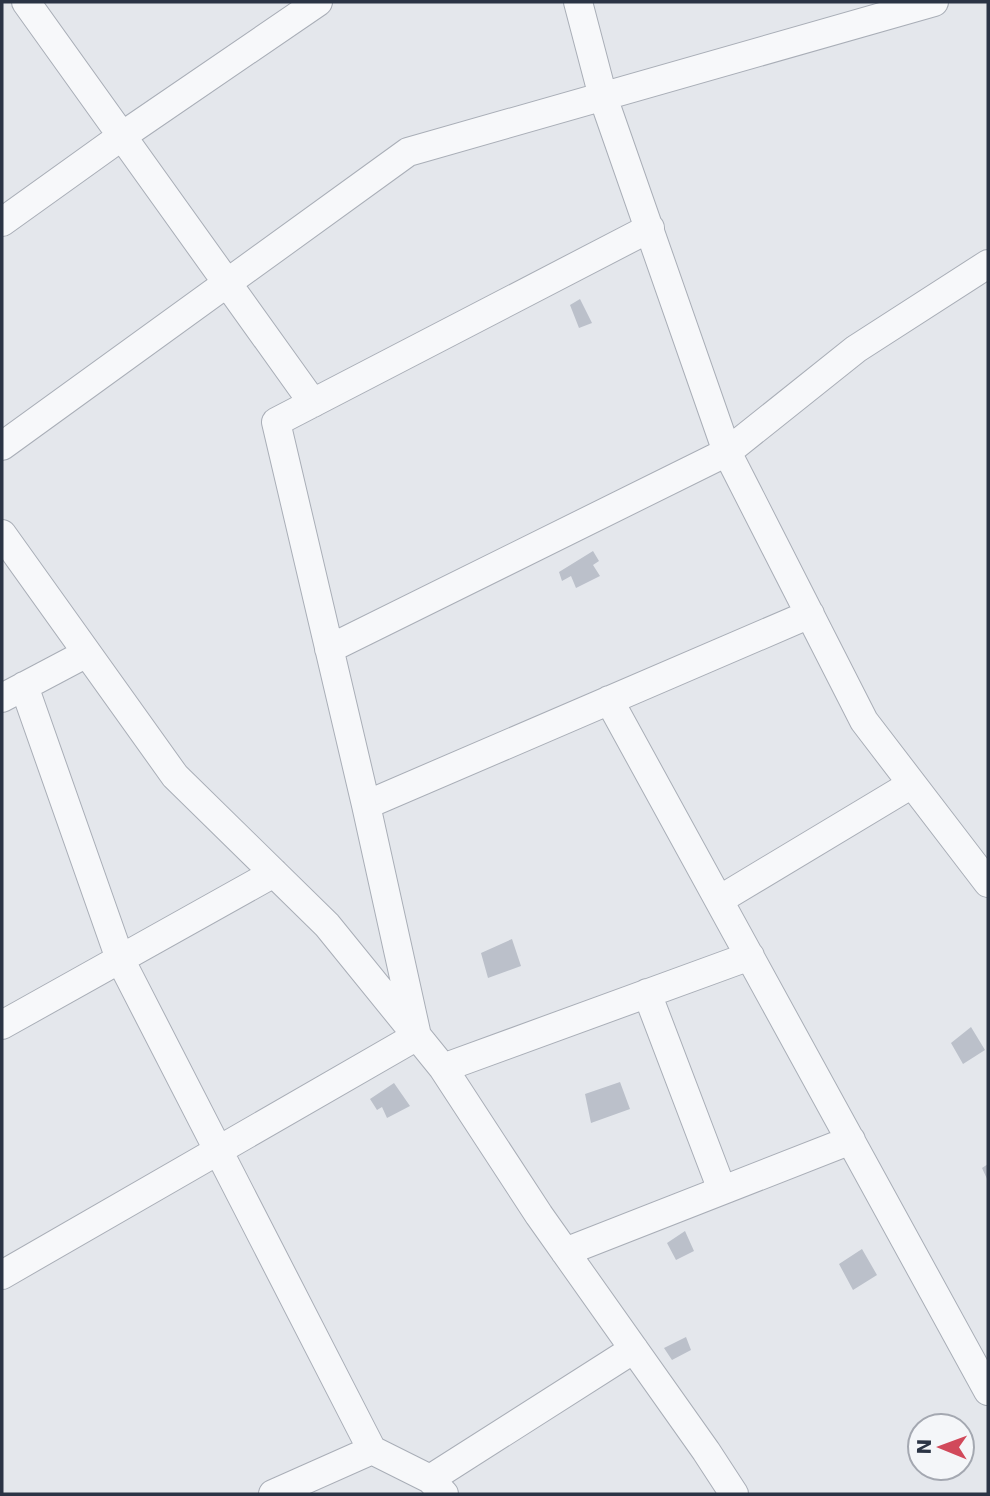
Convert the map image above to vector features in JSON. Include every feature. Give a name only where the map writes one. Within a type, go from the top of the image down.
[{"type":"street","points":[[2,7],[10,2]]},
{"type":"street","points":[[26,2],[313,403]]},
{"type":"street","points":[[2,222],[317,2]]},
{"type":"street","points":[[578,2],[603,97],[727,452],[864,721],[988,883]]},
{"type":"street","points":[[2,446],[408,152],[934,2]]},
{"type":"street","points":[[416,1036],[366,805],[275,422],[650,228]]},
{"type":"street","points":[[329,649],[727,452],[856,349],[988,264]]},
{"type":"street","points":[[2,534],[175,776],[327,925],[443,1068],[565,1252],[734,1494]]},
{"type":"street","points":[[366,805],[810,614]]},
{"type":"street","points":[[87,653],[13,692],[120,959],[372,1450],[437,1487],[634,1349]]},
{"type":"street","points":[[609,701],[988,1391]]},
{"type":"street","points":[[719,900],[912,784]]},
{"type":"street","points":[[2,1025],[274,873]]},
{"type":"street","points":[[443,1068],[750,956]]},
{"type":"street","points":[[647,993],[722,1190]]},
{"type":"street","points":[[2,1275],[416,1036]]},
{"type":"street","points":[[565,1252],[850,1140]]},
{"type":"street","points":[[273,1494],[372,1450]]},
{"type":"building","points":[[580,299],[592,323],[579,328],[570,305]]},
{"type":"building","points":[[593,551],[599,561],[593,565],[600,576],[576,588],[571,576],[562,581],[559,572]]},
{"type":"building","points":[[512,939],[521,966],[488,978],[481,953]]},
{"type":"building","points":[[971,1027],[985,1050],[963,1064],[951,1043]]},
{"type":"building","points":[[620,1082],[630,1109],[591,1123],[585,1094]]},
{"type":"building","points":[[394,1083],[410,1106],[387,1118],[382,1107],[377,1110],[370,1099]]},
{"type":"building","points":[[988,1164],[988,1181],[982,1168]]},
{"type":"building","points":[[685,1231],[694,1251],[676,1260],[667,1243]]},
{"type":"building","points":[[862,1249],[877,1275],[853,1290],[839,1264]]},
{"type":"building","points":[[686,1337],[691,1350],[672,1360],[664,1348]]}]
